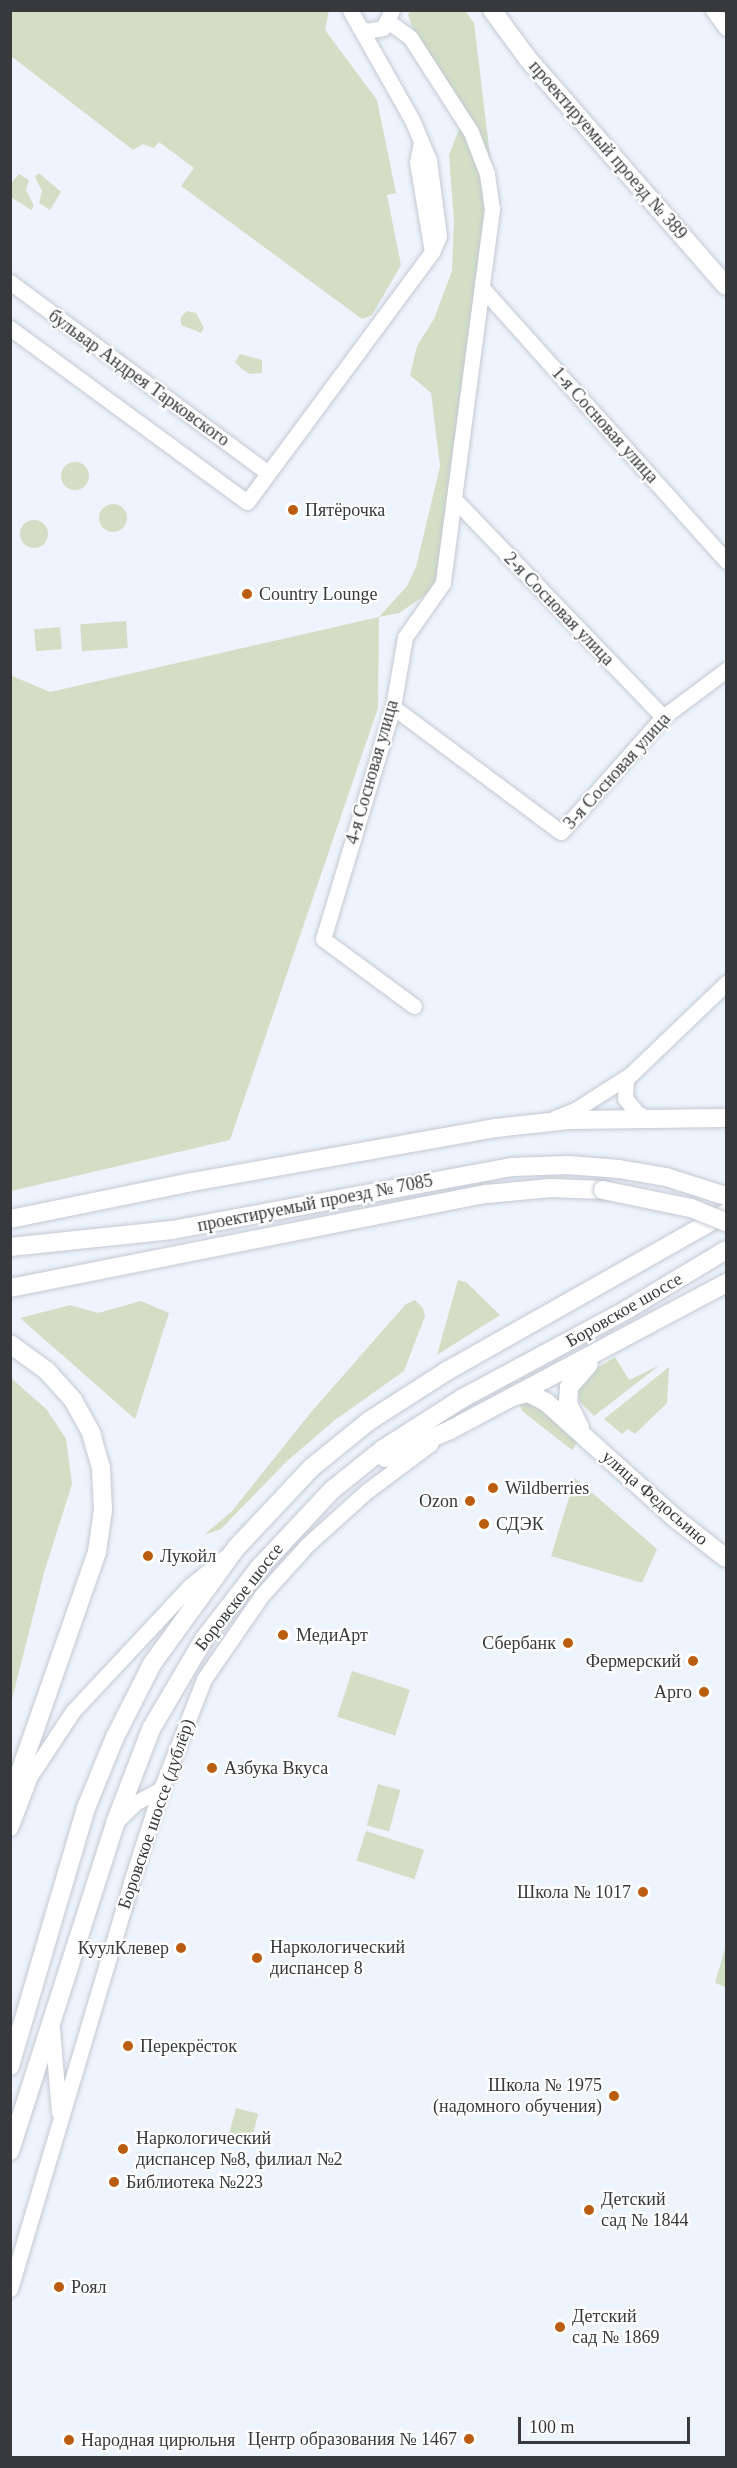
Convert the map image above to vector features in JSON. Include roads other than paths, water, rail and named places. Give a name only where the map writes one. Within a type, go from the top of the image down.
[{"type":"main road","name":"проектируемый проезд № 389","points":[[492,10],[528,59],[726,286]]},
{"type":"main road","points":[[10,1219],[429,1138],[533,1124],[726,1118]]},
{"type":"main road","name":"проектируемый проезд № 7085","points":[[10,1247],[172,1230],[513,1167],[568,1165],[619,1168],[666,1177],[726,1198]]},
{"type":"main road","name":"проектируемый проезд № 7085","points":[[10,1288],[486,1194],[551,1188],[603,1190],[691,1208],[726,1222]]},
{"type":"main road","points":[[612,1281],[726,1198]]},
{"type":"main road","name":"Боровское шоссе","points":[[10,2066],[86,1808],[115,1737],[152,1664],[236,1548],[311,1468],[369,1421],[447,1371],[612,1281],[726,1213]]},
{"type":"main road","name":"Боровское шоссе","points":[[10,2151],[115,1823],[151,1729],[185,1668],[258,1568],[332,1490],[383,1449],[433,1415],[726,1250]]},
{"type":"main road","points":[[332,1490],[391,1455],[450,1430],[502,1400],[605,1349],[726,1283]]},
{"type":"main road","points":[[10,1344],[47,1371],[73,1400],[91,1433],[101,1469],[103,1510],[97,1552],[10,1801]]},
{"type":"main road","points":[[585,1437],[568,1403],[569,1387],[579,1372],[605,1349]]},
{"type":"main road","name":"улица Федосьино","points":[[502,1400],[535,1395],[676,1519],[726,1558]]},
{"type":"street","points":[[268,473],[432,252],[440,231],[429,160],[407,109],[350,10]]},
{"type":"street","points":[[713,10],[726,28]]},
{"type":"street","points":[[359,27],[375,31],[391,16]]},
{"type":"street","name":"4-я Сосновая улица","points":[[391,16],[410,37],[471,132],[487,174],[492,209],[456,501],[443,583],[405,637],[393,707],[322,939],[414,1006]]},
{"type":"street","name":"бульвар Андрея Тарковского","points":[[10,282],[268,473],[247,502],[10,327]]},
{"type":"street","name":"1-я Сосновая улица","points":[[483,289],[726,561]]},
{"type":"street","name":"2-я Сосновая улица","points":[[456,501],[663,717]]},
{"type":"street","name":"3-я Сосновая улица","points":[[393,707],[561,832],[663,717],[726,670]]},
{"type":"street","points":[[533,1124],[575,1110],[628,1077],[726,983]]},
{"type":"street","points":[[628,1077],[625,1098],[637,1113],[649,1119]]},
{"type":"street","name":"Боровское шоссе (дублёр)","points":[[10,2289],[161,1789],[204,1679],[262,1595],[307,1545],[359,1499],[450,1430]]},
{"type":"street","points":[[10,1828],[30,1776],[74,1711],[190,1586],[236,1548]]},
{"type":"street","points":[[115,1823],[135,1803],[161,1789]]},
{"type":"street","points":[[51,2020],[58,2127]]},
{"type":"street","points":[[10,2247],[29,2226]]},
{"type":"place","name":"Пятёрочка","points":[[293,510]]},
{"type":"place","name":"Country Lounge","points":[[247,594]]},
{"type":"place","name":"Wildberries","points":[[493,1488]]},
{"type":"place","name":"Ozon","points":[[470,1501]]},
{"type":"place","name":"СДЭК","points":[[484,1524]]},
{"type":"place","name":"Лукойл","points":[[148,1556]]},
{"type":"place","name":"МедиАрт","points":[[283,1635]]},
{"type":"place","name":"Сбербанк","points":[[568,1643]]},
{"type":"place","name":"Фермерский","points":[[693,1661]]},
{"type":"place","name":"Арго","points":[[704,1692]]},
{"type":"place","name":"Азбука Вкуса","points":[[212,1768]]},
{"type":"place","name":"Школа № 1017","points":[[643,1892]]},
{"type":"place","name":"КуулКлевер","points":[[181,1948]]},
{"type":"place","name":"Наркологический диспансер 8","points":[[257,1958]]},
{"type":"place","name":"Перекрёсток","points":[[128,2046]]},
{"type":"place","name":"Школа № 1975 (надомного обучения)","points":[[614,2096]]},
{"type":"place","name":"Наркологический диспансер №8, филиал №2","points":[[123,2149]]},
{"type":"place","name":"Библиотека №223","points":[[114,2182]]},
{"type":"place","name":"Детский сад № 1844","points":[[589,2210]]},
{"type":"place","name":"Роял","points":[[59,2287]]},
{"type":"place","name":"Детский сад № 1869","points":[[560,2327]]},
{"type":"place","name":"Центр образования № 1467","points":[[469,2439]]},
{"type":"place","name":"Народная цирюльня","points":[[69,2440]]}]
